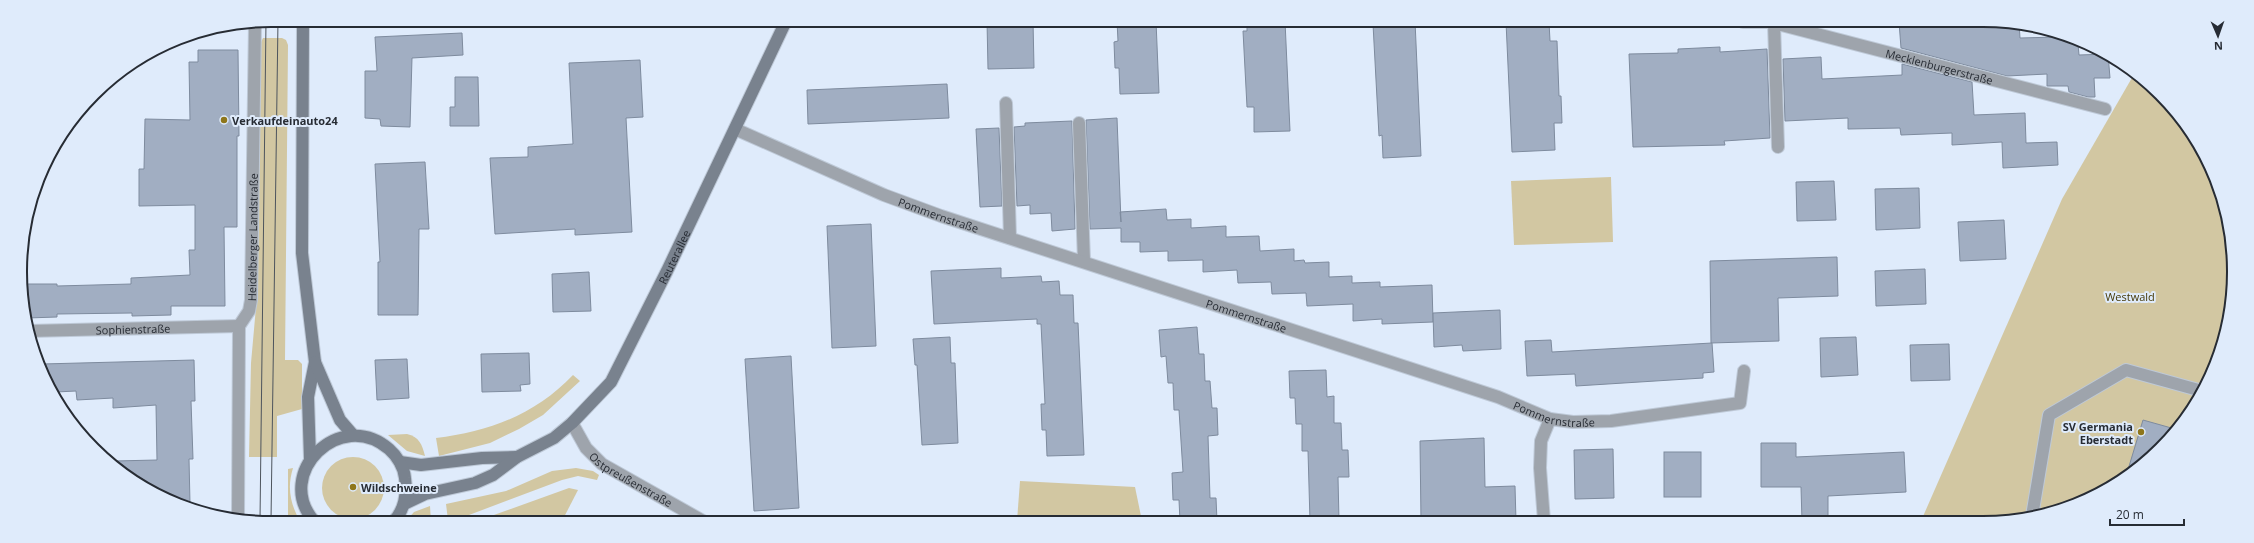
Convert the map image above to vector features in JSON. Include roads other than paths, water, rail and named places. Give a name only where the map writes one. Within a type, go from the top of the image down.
[{"type":"street","points":[[303,27],[302,253],[315,362],[340,420],[353,435]]},
{"type":"street","name":"Reuterallee","points":[[404,504],[425,494],[481,480],[493,475],[517,457],[554,438],[572,423],[602,392],[619,369],[783,27]]},
{"type":"street","points":[[1775,27],[1778,147]]},
{"type":"street","name":"Mecklenburgerstraße","points":[[1794,27],[2105,109]]},
{"type":"street","name":"Heidelberger Landstraße","points":[[238,514],[239,326],[248,311],[250,300],[255,28]]},
{"type":"street","points":[[1006,103],[1010,238]]},
{"type":"street","points":[[1079,123],[1084,261]]},
{"type":"street","name":"Pommernstraße","points":[[735,129],[884,195],[1010,238],[1491,394],[1550,419],[1573,422],[1611,421],[1740,403],[1744,371]]},
{"type":"street","name":"Sophienstraße","points":[[34,331],[239,326]]},
{"type":"street","points":[[311,516],[304,503],[302,488],[304,473],[310,459],[308,397],[315,362]]},
{"type":"street","points":[[2033,510],[2049,415],[2126,370],[2197,390]]},
{"type":"street","points":[[1544,516],[1540,468],[1541,441],[1550,419]]},
{"type":"street","name":"Ostpreußenstraße","points":[[572,423],[586,448],[602,464],[694,516]]},
{"type":"street","points":[[310,459],[328,443],[353,435],[374,439],[384,445],[400,462],[405,476],[406,490],[404,504],[397,516]]},
{"type":"street","name":"Reuterallee","points":[[400,462],[421,465],[470,459],[517,457]]},
{"type":"tram line","points":[[260,515],[266,27]]},
{"type":"tram line","points":[[271,516],[278,27]]},
{"type":"place","name":"Verkaufdeinauto24","points":[[224,120]]},
{"type":"place","name":"SV Germania Eberstadt","points":[[2141,432]]},
{"type":"place","name":"Wildschweine","points":[[353,487]]},
{"type":"park label","name":"Westwald","points":[[2130,296]]}]
